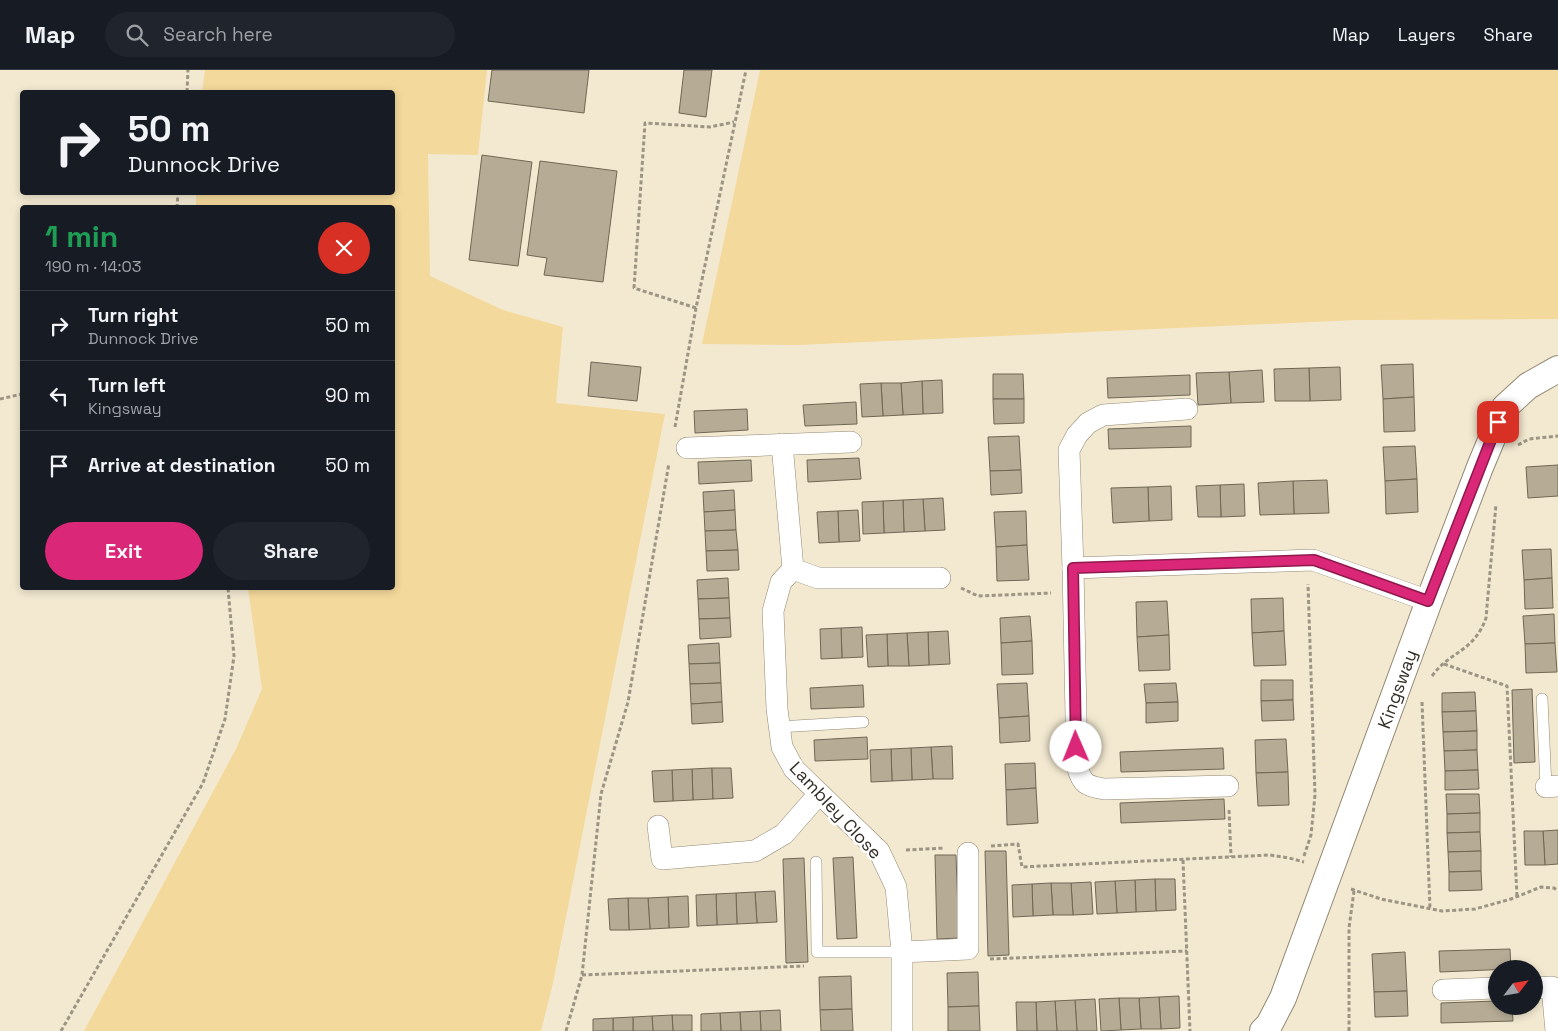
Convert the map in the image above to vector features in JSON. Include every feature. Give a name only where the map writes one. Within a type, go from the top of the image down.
[{"type":"street","name":"Kingsway","points":[[1263,1031],[1269,1025],[1283,998],[1428,601],[1505,407],[1528,386],[1558,369]]},
{"type":"street","points":[[1187,409],[1103,415],[1088,423],[1077,435],[1069,450],[1077,766],[1081,779],[1090,787],[1104,789],[1228,786]]},
{"type":"street","points":[[677,446],[851,442]]},
{"type":"street","points":[[782,444],[793,569],[818,578],[940,578]]},
{"type":"street","points":[[1073,568],[1314,560],[1428,601]]},
{"type":"street","name":"Lambley Close","points":[[793,569],[781,582],[772,610],[778,726],[782,747],[794,770],[879,851],[896,887],[902,952],[902,1031]]},
{"type":"street","points":[[658,826],[662,859],[755,851],[784,834],[820,794]]},
{"type":"street","points":[[902,952],[968,949],[967,849]]},
{"type":"street","points":[[1543,988],[1552,987],[1556,1031]]},
{"type":"street","points":[[1443,990],[1488,988]]},
{"type":"lane","points":[[1542,699],[1552,786]]},
{"type":"lane","points":[[778,726],[863,722]]},
{"type":"lane","points":[[816,862],[817,952],[902,952]]},
{"type":"path","points":[[186,90],[188,70]]},
{"type":"path","points":[[566,1031],[582,975],[601,794],[628,702],[677,446],[696,308],[746,70]]},
{"type":"path","points":[[696,308],[634,288],[645,123],[710,126],[734,122]]},
{"type":"path","points":[[0,398],[20,394]]},
{"type":"path","points":[[1513,452],[1517,446],[1529,439],[1558,436]]},
{"type":"path","points":[[1430,678],[1443,664],[1474,641],[1481,632],[1486,618],[1497,498]]},
{"type":"path","points":[[1303,861],[1311,836],[1315,796],[1306,561]]},
{"type":"path","points":[[940,578],[978,596],[1074,593]]},
{"type":"path","points":[[61,1031],[203,783],[225,718],[234,656],[228,590]]},
{"type":"path","points":[[1443,664],[1507,686],[1517,897]]},
{"type":"path","points":[[1422,698],[1430,909]]},
{"type":"path","points":[[1228,786],[1231,857]]},
{"type":"path","points":[[879,851],[967,849],[1018,844],[1022,868],[1270,855],[1303,861],[1354,891],[1381,899],[1442,911],[1476,909],[1517,897],[1541,887],[1557,889]]},
{"type":"path","points":[[1183,860],[1190,1031]]},
{"type":"path","points":[[1348,1031],[1349,928],[1354,891]]},
{"type":"shaded area","points":[[205,70],[487,70],[478,155],[428,154],[430,276],[503,310],[563,327],[556,403],[665,414],[553,983],[541,1031],[84,1031],[236,749],[262,689],[248,590],[395,590],[395,205],[196,205],[196,195],[395,195],[395,90],[202,90]]},
{"type":"shaded area","points":[[760,70],[1558,70],[1558,319],[1357,320],[798,345],[702,344]]},
{"type":"building","points":[[492,70],[589,70],[584,113],[488,101]]},
{"type":"building","points":[[684,70],[712,70],[706,117],[679,113]]},
{"type":"building","points":[[482,155],[532,162],[518,266],[469,260]]},
{"type":"building","points":[[540,161],[617,171],[603,282],[544,275],[547,258],[527,255]]},
{"type":"building","points":[[591,362],[641,367],[637,401],[588,396]]},
{"type":"building","points":[[1413,364],[1414,397],[1383,399],[1381,365]]},
{"type":"building","points":[[1340,367],[1341,400],[1310,401],[1309,368]]},
{"type":"building","points":[[1309,368],[1310,401],[1275,401],[1274,369]]},
{"type":"building","points":[[1262,370],[1264,402],[1231,403],[1229,372]]},
{"type":"building","points":[[1229,372],[1231,403],[1198,405],[1196,373]]},
{"type":"building","points":[[993,374],[1023,374],[1024,399],[993,399]]},
{"type":"building","points":[[1190,375],[1190,395],[1108,398],[1107,378]]},
{"type":"building","points":[[942,380],[943,413],[923,414],[922,381]]},
{"type":"building","points":[[922,381],[923,414],[903,415],[901,383]]},
{"type":"building","points":[[881,383],[901,383],[903,415],[883,416]]},
{"type":"building","points":[[881,383],[883,416],[862,417],[860,384]]},
{"type":"building","points":[[1414,397],[1415,431],[1384,432],[1383,399]]},
{"type":"building","points":[[993,399],[1024,399],[1024,423],[994,424]]},
{"type":"building","points":[[856,402],[857,424],[805,426],[803,405]]},
{"type":"building","points":[[747,409],[748,430],[695,433],[694,411]]},
{"type":"building","points":[[1191,426],[1191,447],[1109,449],[1108,429]]},
{"type":"building","points":[[1019,436],[1021,470],[990,471],[988,437]]},
{"type":"building","points":[[1415,446],[1417,479],[1385,481],[1383,447]]},
{"type":"building","points":[[859,458],[861,479],[808,482],[807,460]]},
{"type":"building","points":[[751,460],[752,481],[699,484],[698,462]]},
{"type":"building","points":[[1558,465],[1558,496],[1528,498],[1526,467]]},
{"type":"building","points":[[1021,470],[1022,493],[991,495],[990,471]]},
{"type":"building","points":[[1417,479],[1418,512],[1386,514],[1385,481]]},
{"type":"building","points":[[1327,480],[1329,513],[1294,514],[1293,481]]},
{"type":"building","points":[[1293,481],[1294,514],[1260,515],[1258,483]]},
{"type":"building","points":[[1244,484],[1245,516],[1221,517],[1220,485]]},
{"type":"building","points":[[1220,485],[1221,517],[1198,517],[1196,486]]},
{"type":"building","points":[[1171,486],[1172,520],[1149,521],[1148,487]]},
{"type":"building","points":[[1148,487],[1149,521],[1113,523],[1111,488]]},
{"type":"building","points":[[734,490],[735,510],[704,512],[703,492]]},
{"type":"building","points":[[943,498],[945,530],[925,531],[923,499]]},
{"type":"building","points":[[923,499],[925,531],[904,532],[903,500]]},
{"type":"building","points":[[903,500],[904,532],[884,533],[883,501]]},
{"type":"building","points":[[883,501],[884,533],[863,534],[862,502]]},
{"type":"building","points":[[735,510],[736,530],[705,531],[704,512]]},
{"type":"building","points":[[858,510],[860,541],[839,542],[838,511]]},
{"type":"building","points":[[838,511],[839,542],[819,543],[817,512]]},
{"type":"building","points":[[1026,511],[1027,545],[996,547],[994,512]]},
{"type":"building","points":[[736,530],[738,550],[706,551],[705,531]]},
{"type":"building","points":[[1027,545],[1029,580],[997,581],[996,547]]},
{"type":"building","points":[[1551,549],[1552,578],[1524,580],[1522,550]]},
{"type":"building","points":[[738,550],[739,570],[707,571],[706,551]]},
{"type":"building","points":[[728,578],[729,598],[698,599],[697,580]]},
{"type":"building","points":[[1552,578],[1553,608],[1525,609],[1524,580]]},
{"type":"building","points":[[729,598],[730,618],[699,619],[698,599]]},
{"type":"building","points":[[1283,598],[1284,631],[1252,633],[1251,599]]},
{"type":"building","points":[[1167,601],[1169,635],[1137,637],[1136,602]]},
{"type":"building","points":[[1554,614],[1555,643],[1525,644],[1523,616]]},
{"type":"building","points":[[1030,616],[1032,641],[1001,643],[1000,618]]},
{"type":"building","points":[[730,618],[731,637],[700,639],[699,619]]},
{"type":"building","points":[[862,627],[863,657],[842,658],[841,628]]},
{"type":"building","points":[[841,628],[842,658],[821,659],[820,629]]},
{"type":"building","points":[[948,631],[950,664],[929,665],[928,632]]},
{"type":"building","points":[[1284,631],[1286,665],[1254,666],[1252,633]]},
{"type":"building","points":[[928,632],[929,665],[909,666],[907,633]]},
{"type":"building","points":[[907,633],[909,666],[888,666],[887,634]]},
{"type":"building","points":[[887,634],[888,666],[868,667],[866,635]]},
{"type":"building","points":[[1169,635],[1170,670],[1139,671],[1137,637]]},
{"type":"building","points":[[1032,641],[1033,674],[1002,675],[1001,643]]},
{"type":"building","points":[[719,643],[720,663],[689,664],[688,645]]},
{"type":"building","points":[[1555,643],[1557,672],[1526,673],[1525,644]]},
{"type":"building","points":[[720,663],[721,683],[690,684],[689,664]]},
{"type":"building","points":[[1261,680],[1293,680],[1293,700],[1261,701]]},
{"type":"building","points":[[721,683],[722,702],[691,704],[690,684]]},
{"type":"building","points":[[1027,683],[1029,716],[999,718],[997,684]]},
{"type":"building","points":[[1176,683],[1178,702],[1146,703],[1144,684]]},
{"type":"building","points":[[863,685],[864,707],[811,709],[810,688]]},
{"type":"building","points":[[1532,689],[1535,762],[1514,763],[1512,690]]},
{"type":"building","points":[[1475,692],[1476,711],[1442,712],[1442,693]]},
{"type":"building","points":[[1293,700],[1294,720],[1262,721],[1261,701]]},
{"type":"building","points":[[722,702],[723,722],[692,724],[691,704]]},
{"type":"building","points":[[1178,702],[1178,721],[1146,723],[1146,703]]},
{"type":"building","points":[[1476,711],[1477,731],[1443,732],[1442,712]]},
{"type":"building","points":[[1029,716],[1030,741],[1000,743],[999,718]]},
{"type":"building","points":[[1477,731],[1477,750],[1444,751],[1443,732]]},
{"type":"building","points":[[867,737],[868,759],[815,761],[814,740]]},
{"type":"building","points":[[1286,739],[1288,772],[1256,773],[1255,740]]},
{"type":"building","points":[[952,746],[953,779],[933,779],[931,747]]},
{"type":"building","points":[[931,747],[933,779],[912,780],[911,748]]},
{"type":"building","points":[[911,748],[912,780],[892,781],[891,749]]},
{"type":"building","points":[[1223,748],[1224,769],[1121,772],[1120,752]]},
{"type":"building","points":[[891,749],[892,781],[871,782],[870,750]]},
{"type":"building","points":[[1477,750],[1478,770],[1445,771],[1444,751]]},
{"type":"building","points":[[1035,763],[1036,788],[1006,790],[1005,764]]},
{"type":"building","points":[[712,768],[713,799],[693,800],[692,769]]},
{"type":"building","points":[[712,768],[731,768],[733,798],[713,799]]},
{"type":"building","points":[[692,769],[693,800],[673,801],[672,770]]},
{"type":"building","points":[[672,770],[673,801],[654,802],[652,771]]},
{"type":"building","points":[[1478,770],[1479,789],[1445,790],[1445,771]]},
{"type":"building","points":[[1288,772],[1289,805],[1258,806],[1256,773]]},
{"type":"building","points":[[1036,788],[1038,823],[1007,825],[1006,790]]},
{"type":"building","points":[[1446,794],[1479,794],[1480,813],[1447,814]]},
{"type":"building","points":[[1224,799],[1225,819],[1121,823],[1120,803]]},
{"type":"building","points":[[1480,813],[1480,832],[1447,833],[1447,814]]},
{"type":"building","points":[[1558,830],[1558,864],[1545,865],[1543,831]]},
{"type":"building","points":[[1524,831],[1543,831],[1545,865],[1525,865]]},
{"type":"building","points":[[1480,832],[1481,851],[1448,852],[1447,833]]},
{"type":"building","points":[[985,851],[1006,851],[1009,955],[988,956]]},
{"type":"building","points":[[1481,851],[1481,871],[1449,872],[1448,852]]},
{"type":"building","points":[[935,855],[956,855],[959,938],[937,939]]},
{"type":"building","points":[[853,857],[857,938],[837,939],[833,858]]},
{"type":"building","points":[[804,858],[808,962],[786,963],[783,859]]},
{"type":"building","points":[[1481,871],[1482,890],[1449,891],[1449,872]]},
{"type":"building","points":[[1155,879],[1175,879],[1176,910],[1156,911]]},
{"type":"building","points":[[1155,879],[1156,911],[1136,912],[1135,880]]},
{"type":"building","points":[[1135,880],[1136,912],[1117,913],[1115,881]]},
{"type":"building","points":[[1115,881],[1117,913],[1097,914],[1095,882]]},
{"type":"building","points":[[1091,882],[1093,914],[1073,915],[1071,883]]},
{"type":"building","points":[[1051,883],[1071,883],[1073,915],[1053,915]]},
{"type":"building","points":[[1051,883],[1053,915],[1033,916],[1032,884]]},
{"type":"building","points":[[1032,884],[1033,916],[1013,917],[1012,885]]},
{"type":"building","points":[[775,891],[777,922],[757,923],[755,892]]},
{"type":"building","points":[[755,892],[757,923],[737,924],[736,893]]},
{"type":"building","points":[[736,893],[737,924],[717,925],[716,894]]},
{"type":"building","points":[[716,894],[717,925],[697,926],[696,895]]},
{"type":"building","points":[[688,896],[689,927],[669,928],[668,897]]},
{"type":"building","points":[[668,897],[669,928],[650,929],[648,898]]},
{"type":"building","points":[[628,898],[648,898],[650,929],[629,930]]},
{"type":"building","points":[[628,898],[629,930],[610,930],[608,899]]},
{"type":"building","points":[[1510,949],[1511,960],[1488,960],[1488,970],[1440,972],[1439,951]]},
{"type":"building","points":[[1405,952],[1407,991],[1374,992],[1372,954]]},
{"type":"building","points":[[978,972],[979,1006],[948,1007],[947,973]]},
{"type":"building","points":[[851,976],[852,1009],[820,1010],[819,977]]},
{"type":"building","points":[[1407,991],[1408,1016],[1375,1017],[1374,992]]},
{"type":"building","points":[[1179,996],[1180,1028],[1161,1029],[1159,997]]},
{"type":"building","points":[[1159,997],[1161,1029],[1141,1029],[1139,998]]},
{"type":"building","points":[[1119,998],[1139,998],[1141,1029],[1121,1030]]},
{"type":"building","points":[[1119,998],[1121,1030],[1101,1031],[1099,999]]},
{"type":"building","points":[[1095,999],[1097,1031],[1077,1031],[1075,1000]]},
{"type":"building","points":[[1075,1000],[1077,1031],[1057,1031],[1055,1001]]},
{"type":"building","points":[[1055,1001],[1057,1031],[1037,1031],[1036,1002]]},
{"type":"building","points":[[1488,1001],[1488,1015],[1513,1015],[1513,1021],[1441,1023],[1441,1003]]},
{"type":"building","points":[[1016,1002],[1036,1002],[1037,1031],[1017,1031]]},
{"type":"building","points":[[979,1006],[980,1031],[948,1031],[948,1007]]},
{"type":"building","points":[[852,1009],[853,1031],[821,1031],[820,1010]]},
{"type":"building","points":[[780,1010],[781,1031],[761,1031],[760,1011]]},
{"type":"building","points":[[760,1011],[761,1031],[741,1031],[740,1012]]},
{"type":"building","points":[[740,1012],[741,1031],[721,1031],[720,1013]]},
{"type":"building","points":[[720,1013],[721,1031],[701,1031],[701,1014]]},
{"type":"building","points":[[672,1015],[692,1015],[692,1031],[673,1031]]},
{"type":"building","points":[[672,1015],[673,1031],[653,1031],[652,1016]]},
{"type":"building","points":[[652,1016],[653,1031],[633,1031],[633,1017]]},
{"type":"building","points":[[633,1017],[633,1031],[613,1031],[613,1018]]},
{"type":"building","points":[[613,1018],[613,1031],[593,1031],[593,1019]]},
{"type":"route","points":[[1076,747],[1073,568],[1314,560],[1428,601],[1498,422]]}]
